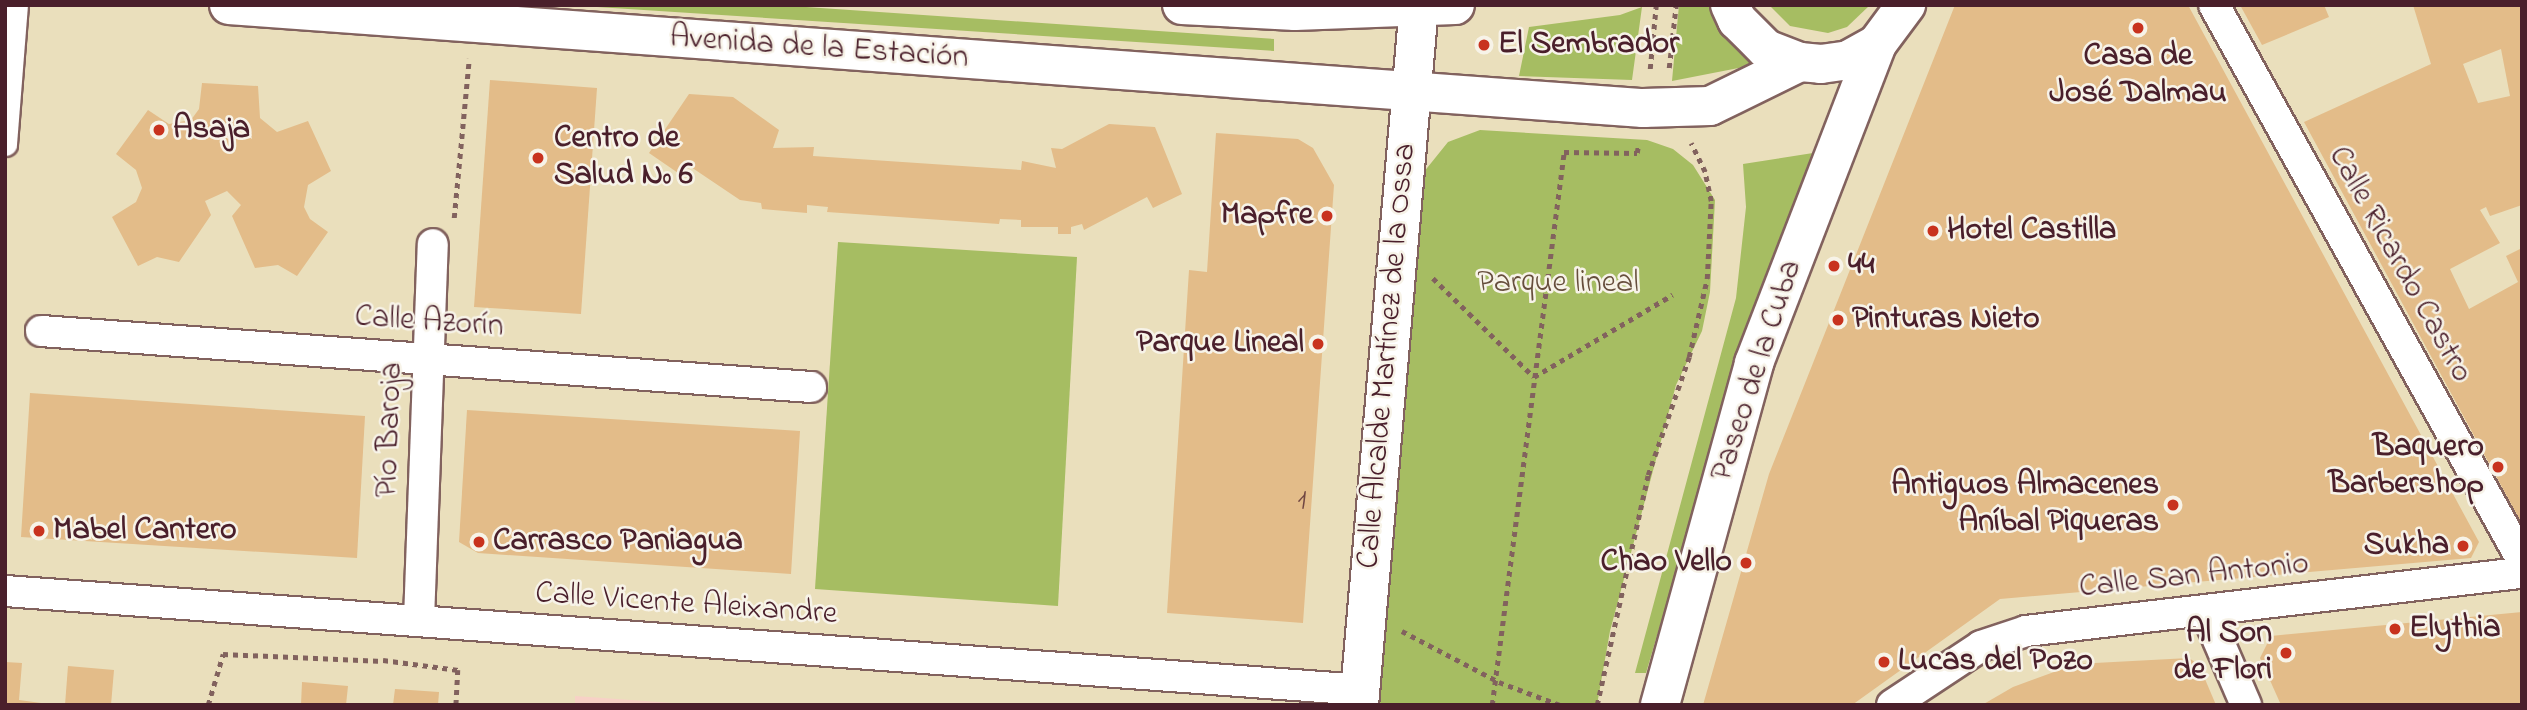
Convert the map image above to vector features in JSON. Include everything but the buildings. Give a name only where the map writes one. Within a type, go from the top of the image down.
[{"type":"main road","name":"Avenida de la Estación","points":[[229,5],[1409,89],[1595,106],[1710,106],[1800,62]]},
{"type":"main road","points":[[1182,5],[1295,11],[1431,6]]},
{"type":"main road","points":[[1730,5],[1737,20],[1766,49],[1800,62],[1834,63],[1877,44],[1908,8]]},
{"type":"main road","name":"Calle Alcalde Martínez de la Ossa","points":[[1360,698],[1409,89],[1431,6]]},
{"type":"main road","name":"Paseo de la Cuba","points":[[1660,705],[1754,363],[1877,44]]},
{"type":"street","points":[[5,144],[16,5]]},
{"type":"street","name":"Calle Ricardo Castro","points":[[2214,5],[2522,560]]},
{"type":"street","name":"Pío Baroja","points":[[419,620],[433,244]]},
{"type":"street","name":"Calle Azorín","points":[[41,331],[811,387]]},
{"type":"street","name":"Calle San Antonio","points":[[1892,705],[1980,646],[2026,631],[2522,573]]},
{"type":"street","name":"Calle Vicente Aleixandre","points":[[5,591],[419,620],[1360,698]]},
{"type":"street","points":[[2206,612],[2246,705]]},
{"type":"path","points":[[1597,705],[1648,475],[1689,357],[1707,279],[1711,201],[1705,172],[1668,78],[1676,5]]},
{"type":"path","points":[[433,244],[453,230],[473,23]]},
{"type":"path","points":[[1492,705],[1564,152]]},
{"type":"path","points":[[1427,273],[1535,377]]},
{"type":"path","points":[[1535,377],[1672,296]]},
{"type":"path","points":[[377,617],[383,661]]},
{"type":"path","points":[[1392,626],[1495,680],[1560,705]]},
{"type":"path","points":[[208,705],[223,654],[383,661],[458,670],[456,705]]},
{"type":"shaded area","points":[[575,696],[701,705],[575,705]]},
{"type":"green space","points":[[566,5],[777,5],[1274,39],[1274,51]]},
{"type":"green space","points":[[1679,5],[1713,5],[1759,64],[1672,81]]},
{"type":"green space","points":[[1769,5],[1870,5],[1847,27],[1828,33],[1790,26]]},
{"type":"green space","points":[[1642,7],[1632,80],[1519,76],[1529,27],[1620,15]]},
{"type":"green space","name":"Parque lineal","points":[[1480,130],[1647,140],[1673,149],[1693,165],[1715,200],[1710,292],[1702,331],[1676,385],[1610,631],[1597,705],[1376,705],[1419,178],[1448,142]]},
{"type":"green space","points":[[1813,153],[1756,300],[1646,673],[1635,673],[1736,298],[1746,207],[1743,164]]},
{"type":"green space","points":[[838,242],[1077,257],[1058,606],[815,589]]},
{"type":"place","name":"Casa de José Dalmau","points":[[2138,28]]},
{"type":"place","name":"El Sembrador","points":[[1484,45]]},
{"type":"place","name":"Asaja","points":[[159,130]]},
{"type":"place","name":"Centro de Salud Nº 6","points":[[538,158]]},
{"type":"place","name":"Mapfre","points":[[1327,216]]},
{"type":"place","name":"Hotel Castilla","points":[[1933,231]]},
{"type":"place","name":"44","points":[[1834,266]]},
{"type":"place","name":"Pinturas Nieto","points":[[1838,320]]},
{"type":"place","name":"Parque Lineal","points":[[1318,344]]},
{"type":"place","name":"Baquero Barbershop","points":[[2498,467]]},
{"type":"place","name":"Antiguos Almacenes Aníbal Piqueras","points":[[2173,505]]},
{"type":"place","name":"Mabel Cantero","points":[[39,531]]},
{"type":"place","name":"Carrasco Paniagua","points":[[479,542]]},
{"type":"place","name":"Sukha","points":[[2463,546]]},
{"type":"place","name":"Chao Vello","points":[[1746,563]]},
{"type":"place","name":"Elythia","points":[[2395,629]]},
{"type":"place","name":"Al Son de Flori","points":[[2286,653]]},
{"type":"place","name":"Lucas del Pozo","points":[[1884,662]]}]
